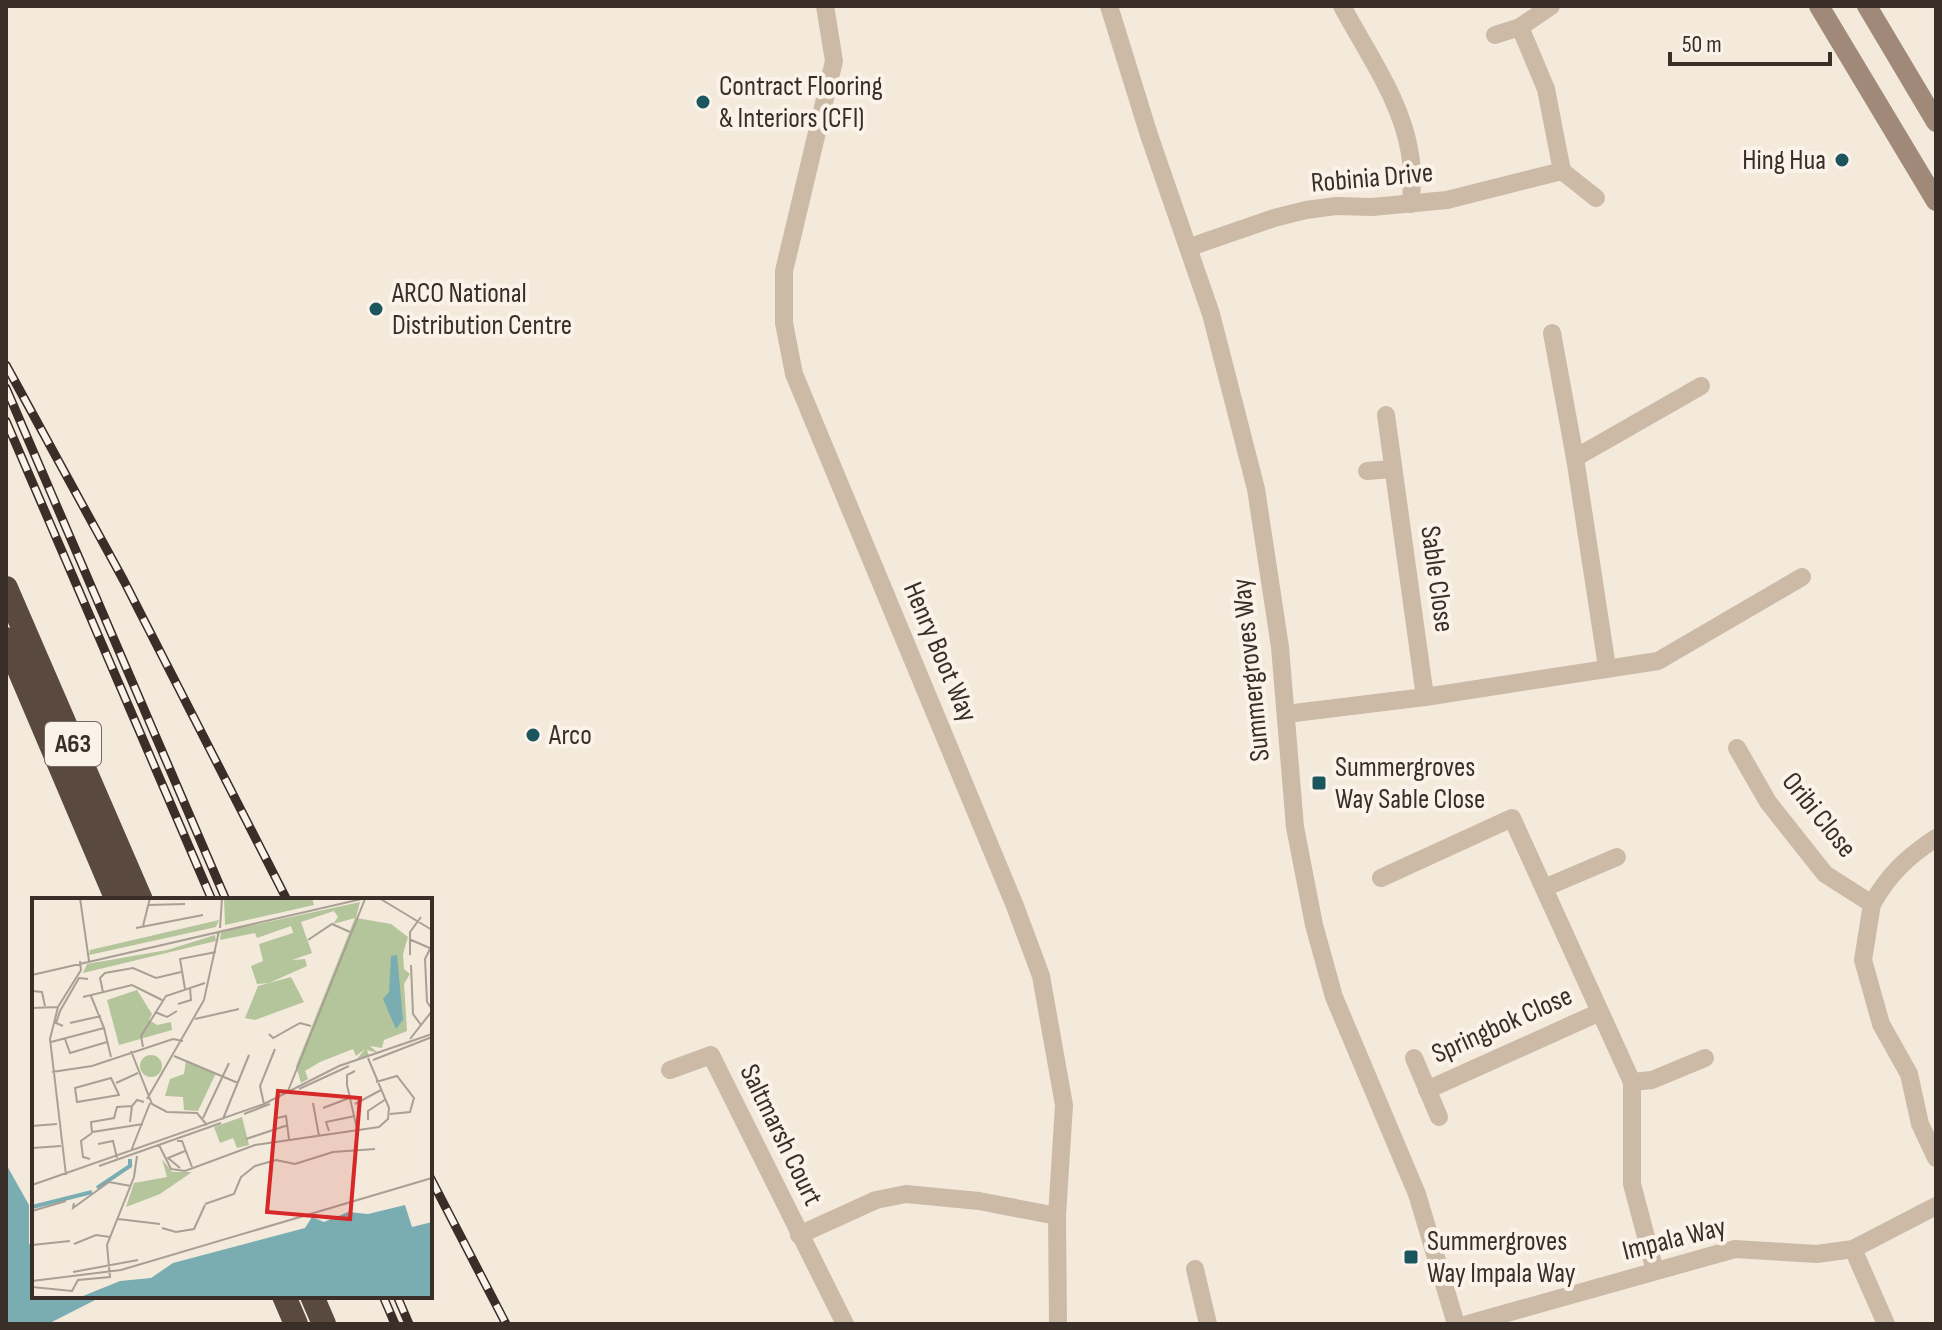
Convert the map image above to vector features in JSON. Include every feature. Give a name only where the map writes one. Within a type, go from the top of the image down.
[{"type":"highway","name":"A63","points":[[6,588],[140,898]]},
{"type":"highway","name":"A63","points":[[6,639],[116,898]]},
{"type":"highway","points":[[285,1298],[296,1324]]},
{"type":"highway","points":[[313,1298],[324,1324]]},
{"type":"street","name":"Henry Boot Way","points":[[825,6],[834,61],[784,271],[784,323],[794,374],[1015,906],[1041,976],[1064,1105],[1057,1216],[1058,1324]]},
{"type":"street","name":"Summergroves Way","points":[[1109,6],[1149,135],[1211,314],[1256,489],[1280,647],[1295,827],[1314,925],[1334,997],[1417,1194],[1456,1324]]},
{"type":"street","points":[[1342,6],[1405,130],[1411,156],[1411,204]]},
{"type":"street","points":[[1495,35],[1520,27],[1551,6]]},
{"type":"street","points":[[1819,6],[1936,201]]},
{"type":"street","points":[[1867,6],[1936,122]]},
{"type":"street","points":[[1520,27],[1546,89],[1562,171],[1596,198]]},
{"type":"street","name":"Robinia Drive","points":[[1190,247],[1262,221],[1306,210],[1447,200],[1562,171]]},
{"type":"street","points":[[1552,333],[1607,667]]},
{"type":"street","points":[[1575,458],[1701,386]]},
{"type":"street","name":"Sable Close","points":[[1386,415],[1425,697]]},
{"type":"street","points":[[1367,471],[1393,469]]},
{"type":"street","points":[[1286,714],[1425,697],[1658,661],[1802,577]]},
{"type":"street","name":"Oribi Close","points":[[1737,748],[1768,802],[1825,874],[1872,904]]},
{"type":"street","name":"Springbok Close","points":[[1381,878],[1512,818],[1632,1082],[1632,1184],[1655,1271]]},
{"type":"street","name":"Oribi Close","points":[[1936,838],[1917,850],[1886,878],[1872,904],[1863,960],[1881,1024],[1909,1074],[1920,1124],[1936,1158]]},
{"type":"street","points":[[1544,888],[1617,857]]},
{"type":"street","name":"Springbok Close","points":[[1427,1090],[1600,1012]]},
{"type":"street","name":"Saltmarsh Court","points":[[670,1070],[711,1055],[845,1324]]},
{"type":"street","name":"Springbok Close","points":[[1414,1058],[1439,1117]]},
{"type":"street","points":[[1632,1082],[1652,1080],[1705,1058]]},
{"type":"street","name":"Saltmarsh Court","points":[[799,1235],[876,1200],[906,1194],[979,1201],[1057,1216]]},
{"type":"street","name":"Impala Way","points":[[1468,1324],[1735,1249],[1817,1254],[1853,1249],[1936,1206]]},
{"type":"street","points":[[1853,1249],[1886,1324]]},
{"type":"street","points":[[1195,1269],[1208,1324]]},
{"type":"water","points":[[6,1164],[29,1205],[32,1298],[99,1298],[48,1324],[6,1324]]},
{"type":"railway","points":[[6,365],[124,581],[286,898]]},
{"type":"railway","points":[[6,388],[225,898]]},
{"type":"railway","points":[[6,421],[211,898]]},
{"type":"railway","points":[[432,1181],[506,1324]]},
{"type":"railway","points":[[384,1298],[395,1324]]},
{"type":"railway","points":[[398,1298],[409,1324]]},
{"type":"place","name":"Contract Flooring & Interiors (CFI)","points":[[703,102]]},
{"type":"place","name":"Hing Hua","points":[[1842,160]]},
{"type":"place","name":"ARCO National Distribution Centre","points":[[376,309]]},
{"type":"place","name":"Arco","points":[[533,735]]},
{"type":"place","name":"Summergroves Way Sable Close","points":[[1319,783]]},
{"type":"place","name":"Summergroves Way Impala Way","points":[[1411,1257]]}]
